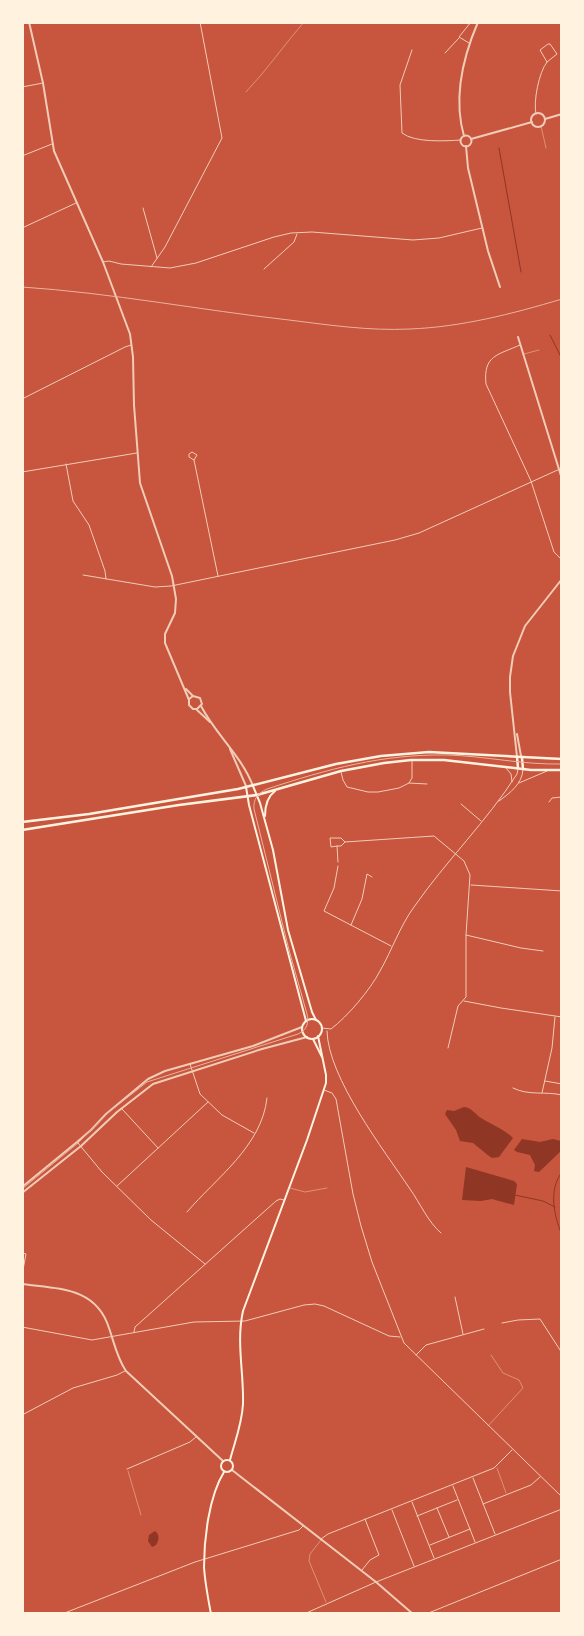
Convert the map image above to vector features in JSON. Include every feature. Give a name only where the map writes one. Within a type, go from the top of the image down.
[{"type":"main road","points":[[22,822],[89,814],[246,788],[336,764],[405,753],[452,752],[562,759]]},
{"type":"main road","points":[[517,757],[518,768]]},
{"type":"main road","points":[[522,757],[523,769]]},
{"type":"main road","points":[[22,830],[184,804],[248,797],[341,771],[412,760],[450,760],[523,769],[562,770]]},
{"type":"main road","points":[[224,1472],[232,1470],[233,1464],[230,1460],[238,1436],[243,1405],[241,1322],[324,1090],[326,1075],[318,1036],[322,1028],[312,1012],[293,948],[286,922],[274,857],[253,786]]},
{"type":"main road","points":[[246,788],[306,1021]]},
{"type":"main road","points":[[264,818],[267,802],[275,791]]},
{"type":"main road","points":[[316,1020],[310,1019],[302,1027],[307,1037],[318,1036]]},
{"type":"main road","points":[[312,1038],[322,1057]]},
{"type":"main road","points":[[224,1472],[220,1467],[223,1461],[230,1460]]},
{"type":"main road","points":[[211,1614],[205,1559],[212,1500],[224,1472]]},
{"type":"street","points":[[29,22],[43,83],[52,144],[103,262],[128,326],[132,345],[137,453],[141,488],[174,586],[176,608],[164,639],[185,688],[190,706],[197,709],[237,755],[253,786]]},
{"type":"street","points":[[151,268],[165,247],[222,138],[200,22]]},
{"type":"street","points":[[445,53],[471,22]]},
{"type":"street","points":[[461,140],[464,136],[461,116],[461,82],[464,58],[478,22]]},
{"type":"street","points":[[459,37],[469,43]]},
{"type":"street","points":[[536,114],[537,90],[547,62],[557,54],[550,44],[540,50],[547,62]]},
{"type":"street","points":[[412,50],[400,85],[402,134],[429,141],[461,140]]},
{"type":"street","points":[[22,87],[43,83]]},
{"type":"street","points":[[536,114],[542,115],[544,118]]},
{"type":"street","points":[[536,114],[532,117],[532,122],[536,127],[541,126],[544,118]]},
{"type":"street","points":[[544,118],[562,114]]},
{"type":"street","points":[[464,136],[469,136],[471,139],[532,122]]},
{"type":"street","points":[[466,146],[470,144],[471,139]]},
{"type":"street","points":[[461,140],[463,145],[466,146],[468,168],[482,228],[500,287]]},
{"type":"street","points":[[22,156],[52,144]]},
{"type":"street","points":[[22,228],[77,203]]},
{"type":"street","points":[[143,208],[157,259]]},
{"type":"street","points":[[103,262],[111,261],[164,269],[190,265],[274,237],[298,233],[312,232],[419,240],[439,238],[482,228]]},
{"type":"street","points":[[264,269],[294,242],[298,233]]},
{"type":"street","points":[[518,337],[562,479]]},
{"type":"street","points":[[521,344],[493,358],[489,362],[484,372],[486,384],[531,481],[554,552],[562,560]]},
{"type":"street","points":[[22,399],[132,345]]},
{"type":"street","points":[[22,472],[137,453]]},
{"type":"street","points":[[194,460],[218,576]]},
{"type":"street","points":[[66,464],[73,502],[89,525],[106,579]]},
{"type":"street","points":[[83,575],[155,587],[174,586],[411,536],[560,468]]},
{"type":"street","points":[[517,757],[510,692],[512,656],[525,626],[562,579]]},
{"type":"street","points":[[185,688],[193,696],[200,698],[201,706],[213,726]]},
{"type":"street","points":[[189,700],[193,696]]},
{"type":"street","points":[[197,709],[201,706]]},
{"type":"street","points":[[515,729],[522,757]]},
{"type":"street","points":[[229,747],[246,788]]},
{"type":"street","points":[[409,783],[412,778],[412,760]]},
{"type":"street","points":[[506,767],[511,774],[512,782]]},
{"type":"street","points":[[327,1030],[344,1019],[379,973],[412,909],[498,802],[517,774],[518,768]]},
{"type":"street","points":[[498,802],[512,792],[523,774],[523,769]]},
{"type":"street","points":[[518,784],[549,770]]},
{"type":"street","points":[[341,771],[347,787],[359,790],[384,791],[399,788],[409,783],[426,784]]},
{"type":"street","points":[[548,802],[552,798],[562,797]]},
{"type":"street","points":[[461,804],[482,821]]},
{"type":"street","points":[[345,842],[341,838],[330,838],[331,846],[341,846],[345,842],[434,836],[456,853],[468,868],[470,885],[466,935],[466,993],[464,1001],[458,1006],[448,1048]]},
{"type":"street","points":[[337,846],[338,862]]},
{"type":"street","points":[[338,866],[334,888],[324,911],[392,946]]},
{"type":"street","points":[[351,925],[362,899],[368,874],[372,876]]},
{"type":"street","points":[[470,885],[562,891]]},
{"type":"street","points":[[466,935],[543,951]]},
{"type":"street","points":[[464,1001],[562,1017]]},
{"type":"street","points":[[542,1093],[553,1041],[556,1016]]},
{"type":"street","points":[[22,1187],[91,1130],[139,1085],[157,1074],[254,1046],[302,1027]]},
{"type":"street","points":[[322,1028],[327,1030]]},
{"type":"street","points":[[327,1030],[330,1050],[348,1090],[371,1133],[441,1233]]},
{"type":"street","points":[[22,1193],[152,1084],[192,1070],[307,1037]]},
{"type":"street","points":[[190,1064],[198,1091],[208,1102],[229,1120],[254,1133]]},
{"type":"street","points":[[545,1081],[562,1084]]},
{"type":"street","points":[[513,1088],[521,1092],[537,1094],[547,1092],[562,1095]]},
{"type":"street","points":[[324,1090],[332,1093],[336,1099],[353,1194],[361,1226],[372,1262],[406,1346],[562,1498]]},
{"type":"street","points":[[187,1212],[230,1168],[259,1125],[267,1098]]},
{"type":"street","points":[[116,1187],[208,1102]]},
{"type":"street","points":[[122,1109],[158,1148]]},
{"type":"street","points":[[77,1142],[116,1187],[151,1220],[205,1265]]},
{"type":"street","points":[[134,1332],[135,1327],[276,1200],[284,1200]]},
{"type":"street","points":[[22,1253],[26,1254],[22,1275]]},
{"type":"street","points":[[22,1284],[72,1292],[85,1296],[96,1304],[102,1311],[118,1356],[126,1371],[223,1461]]},
{"type":"street","points":[[455,1297],[463,1334]]},
{"type":"street","points":[[22,1328],[88,1340],[194,1322],[241,1322],[304,1305],[315,1304],[324,1306],[389,1336],[401,1337]]},
{"type":"street","points":[[502,1323],[540,1319],[562,1354]]},
{"type":"street","points":[[416,1356],[426,1345],[484,1329]]},
{"type":"street","points":[[22,1415],[73,1388],[126,1371]]},
{"type":"street","points":[[127,1469],[190,1442],[197,1437]]},
{"type":"street","points":[[321,1539],[325,1535],[496,1466],[513,1450]]},
{"type":"street","points":[[232,1470],[376,1582],[413,1614]]},
{"type":"street","points":[[472,1476],[495,1535]]},
{"type":"street","points":[[483,1504],[531,1485],[540,1477]]},
{"type":"street","points":[[452,1484],[475,1543]]},
{"type":"street","points":[[411,1500],[434,1559]]},
{"type":"street","points":[[417,1516],[458,1500]]},
{"type":"street","points":[[392,1508],[414,1567]]},
{"type":"street","points":[[438,1508],[449,1537]]},
{"type":"street","points":[[304,1614],[376,1582],[562,1509]]},
{"type":"street","points":[[362,1571],[370,1560],[380,1555],[365,1519]]},
{"type":"street","points":[[62,1614],[205,1559],[299,1530],[304,1526]]},
{"type":"street","points":[[429,1545],[470,1529]]},
{"type":"street","points":[[426,1614],[562,1559]]},
{"type":"lane","points":[[246,92],[304,22]]},
{"type":"lane","points":[[541,126],[546,148]]},
{"type":"lane","points":[[523,354],[539,350]]},
{"type":"lane","points":[[289,1188],[305,1192],[327,1188]]},
{"type":"lane","points":[[488,1426],[523,1388],[519,1380],[502,1373],[491,1355]]},
{"type":"lane","points":[[496,1466],[507,1494]]},
{"type":"lane","points":[[127,1469],[140,1515]]},
{"type":"lane","points":[[321,1539],[309,1559],[327,1604]]},
{"type":"shaded area","points":[[464,1107],[513,1138],[499,1157],[492,1158],[473,1143],[460,1141],[456,1130],[445,1114],[447,1110],[454,1111]]},
{"type":"shaded area","points":[[522,1139],[540,1142],[553,1139],[561,1141],[561,1151],[539,1172],[534,1171],[535,1165],[530,1155],[514,1150]]},
{"type":"shaded area","points":[[466,1167],[514,1181],[517,1184],[514,1205],[492,1199],[481,1201],[462,1200]]},
{"type":"shaded area","points":[[155,1531],[158,1534],[158,1539],[156,1545],[152,1547],[148,1541],[149,1535]]},
{"type":"waterway","points":[[499,148],[521,272]]},
{"type":"waterway","points":[[550,335],[562,359]]},
{"type":"waterway","points":[[562,1172],[555,1187],[554,1195],[555,1211],[562,1235]]},
{"type":"waterway","points":[[515,1195],[543,1201],[555,1207]]},
{"type":"tram line","points":[[22,1189],[78,1143],[109,1112],[147,1082],[298,1034],[305,1028],[308,1020],[307,1014],[254,809],[255,799],[261,792],[334,769],[400,757],[447,755],[562,764]]},
{"type":"railway","points":[[22,287],[123,297],[334,326],[379,329],[429,328],[467,323],[505,315],[562,299]]}]
